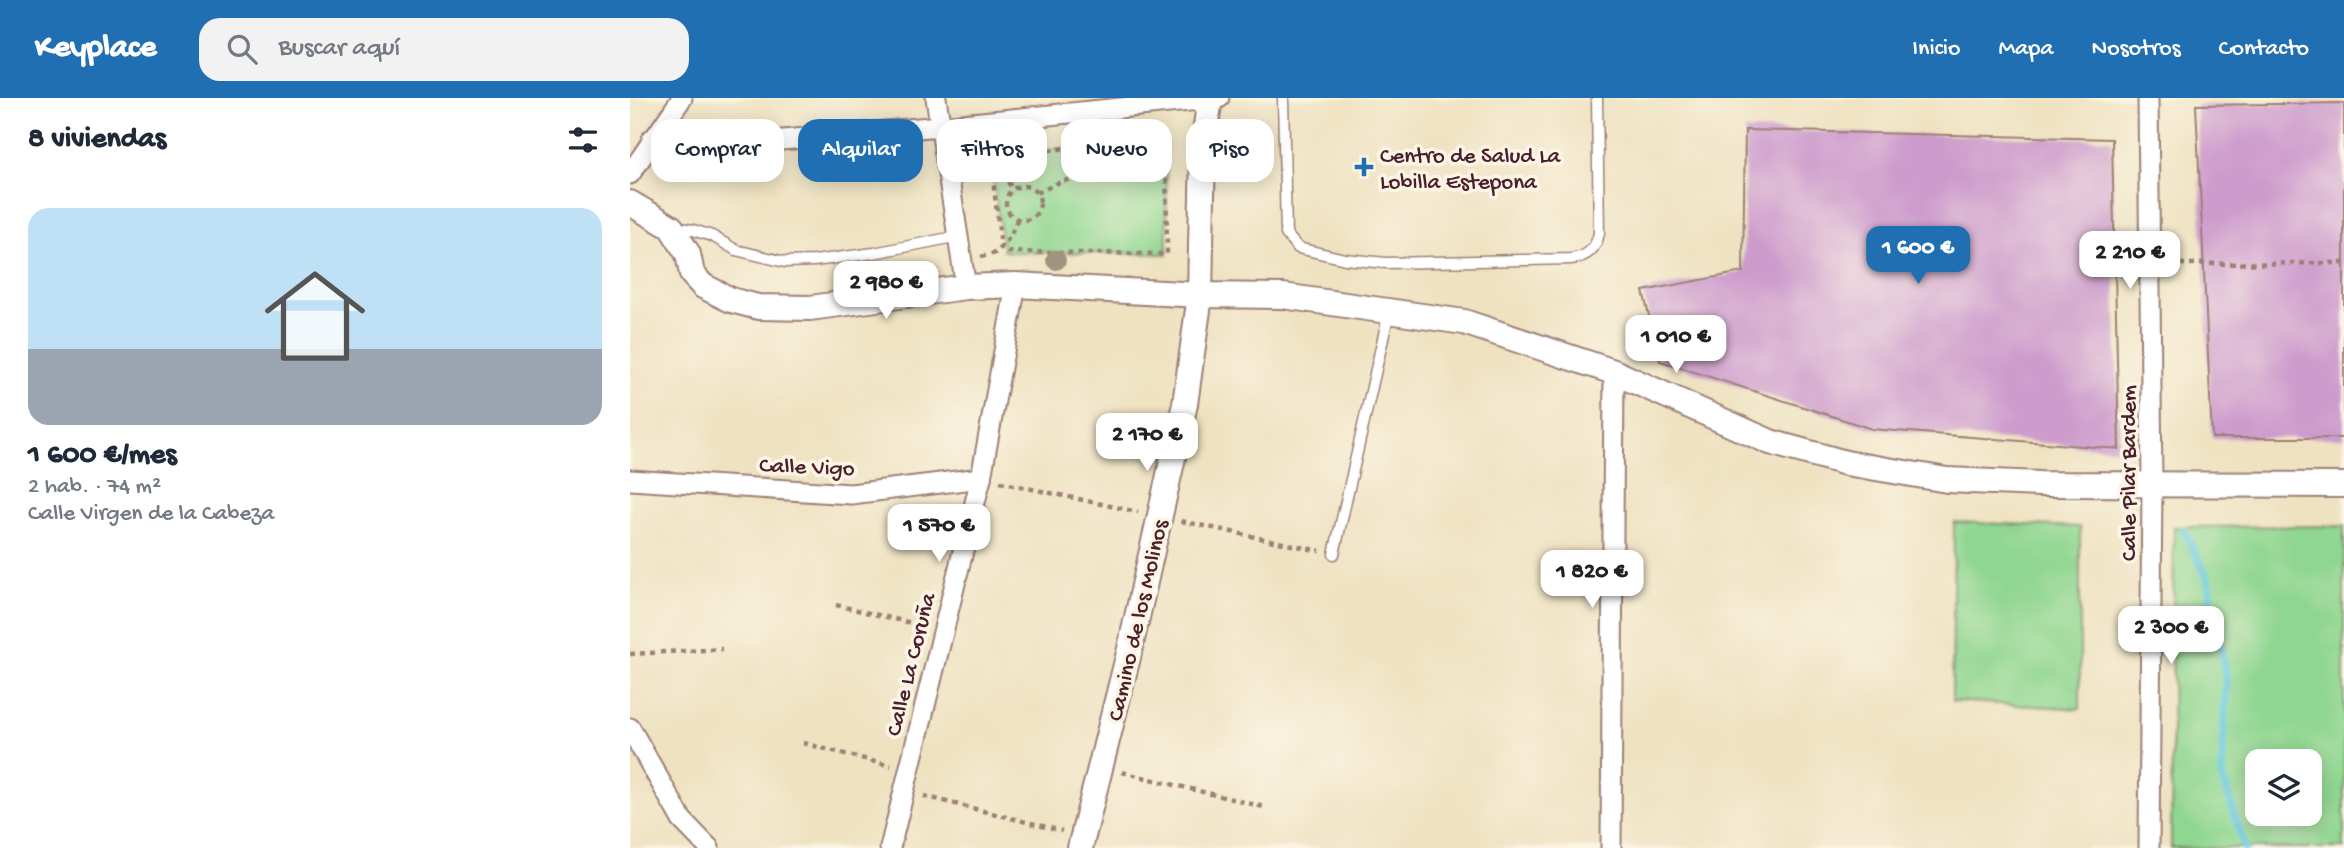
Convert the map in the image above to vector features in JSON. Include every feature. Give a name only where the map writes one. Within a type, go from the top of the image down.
[{"type":"street","points":[[667,119],[682,98]]},
{"type":"street","points":[[936,98],[940,119]]},
{"type":"street","name":"Camino de los Molinos","points":[[1082,842],[1129,653],[1185,404],[1200,295],[1203,147],[1210,98]]},
{"type":"street","points":[[1008,119],[1219,98]]},
{"type":"street","name":"Calle Pilar Bardem","points":[[2148,98],[2152,484],[2149,848]]},
{"type":"street","points":[[784,140],[937,126]]},
{"type":"street","points":[[630,174],[651,142]]},
{"type":"street","points":[[950,182],[966,287]]},
{"type":"street","points":[[630,203],[671,227],[688,254],[692,274],[703,286],[732,300],[758,307],[810,308],[966,287],[1016,285],[1200,295],[1283,296],[1464,322],[1614,372],[1770,442],[1846,463],[1947,481],[2344,485]]},
{"type":"street","name":"Calle La Coruña","points":[[890,848],[981,478],[1016,285]]},
{"type":"street","points":[[1611,848],[1614,372]]},
{"type":"street","name":"Calle Vigo","points":[[630,480],[851,494],[981,478]]},
{"type":"street","points":[[630,728],[682,820],[709,848]]},
{"type":"lane","points":[[1283,98],[1286,234],[1298,248],[1345,259],[1386,263],[1579,258],[1593,249],[1599,233],[1597,98]]},
{"type":"lane","points":[[671,227],[693,230],[712,236],[736,250],[785,262],[874,253],[959,236]]},
{"type":"lane","points":[[1334,554],[1390,311]]},
{"type":"path","points":[[993,182],[1001,247]]},
{"type":"path","points":[[1008,182],[1013,189]]},
{"type":"path","points":[[1037,193],[1061,182]]},
{"type":"path","points":[[1001,247],[1009,252],[1167,254],[1166,182]]},
{"type":"path","points":[[1029,187],[1037,193],[1040,204],[1036,214],[1026,219],[1011,214],[1007,204],[1009,193],[1013,189],[1029,187]]},
{"type":"path","points":[[1001,247],[1010,237],[1018,218]]},
{"type":"path","points":[[2150,264],[2344,262]]},
{"type":"path","points":[[836,605],[942,631]]},
{"type":"path","points":[[630,654],[722,649]]},
{"type":"path","points":[[803,743],[908,770]]},
{"type":"path","points":[[1100,766],[1264,807]]},
{"type":"path","points":[[903,791],[1082,842]]},
{"type":"green space","points":[[1061,149],[1061,182],[1166,182],[1167,254],[1003,250],[994,182],[1047,182],[1047,150]]},
{"type":"green space","points":[[1954,522],[2080,527],[2080,709],[1952,701]]},
{"type":"green space","points":[[2344,526],[2344,848],[2171,848],[2174,527]]},
{"type":"building","points":[[2344,103],[2344,438],[2212,438],[2196,105]]},
{"type":"building","points":[[1745,130],[2112,139],[2119,449],[1872,429],[1660,361],[1643,291],[1743,272]]},
{"type":"waterway","points":[[2184,530],[2207,577],[2220,643],[2226,677],[2222,777],[2245,848]]},
{"type":"place","name":"Centro de Salud La Lobilla Estepona","points":[[1364,167]]}]
